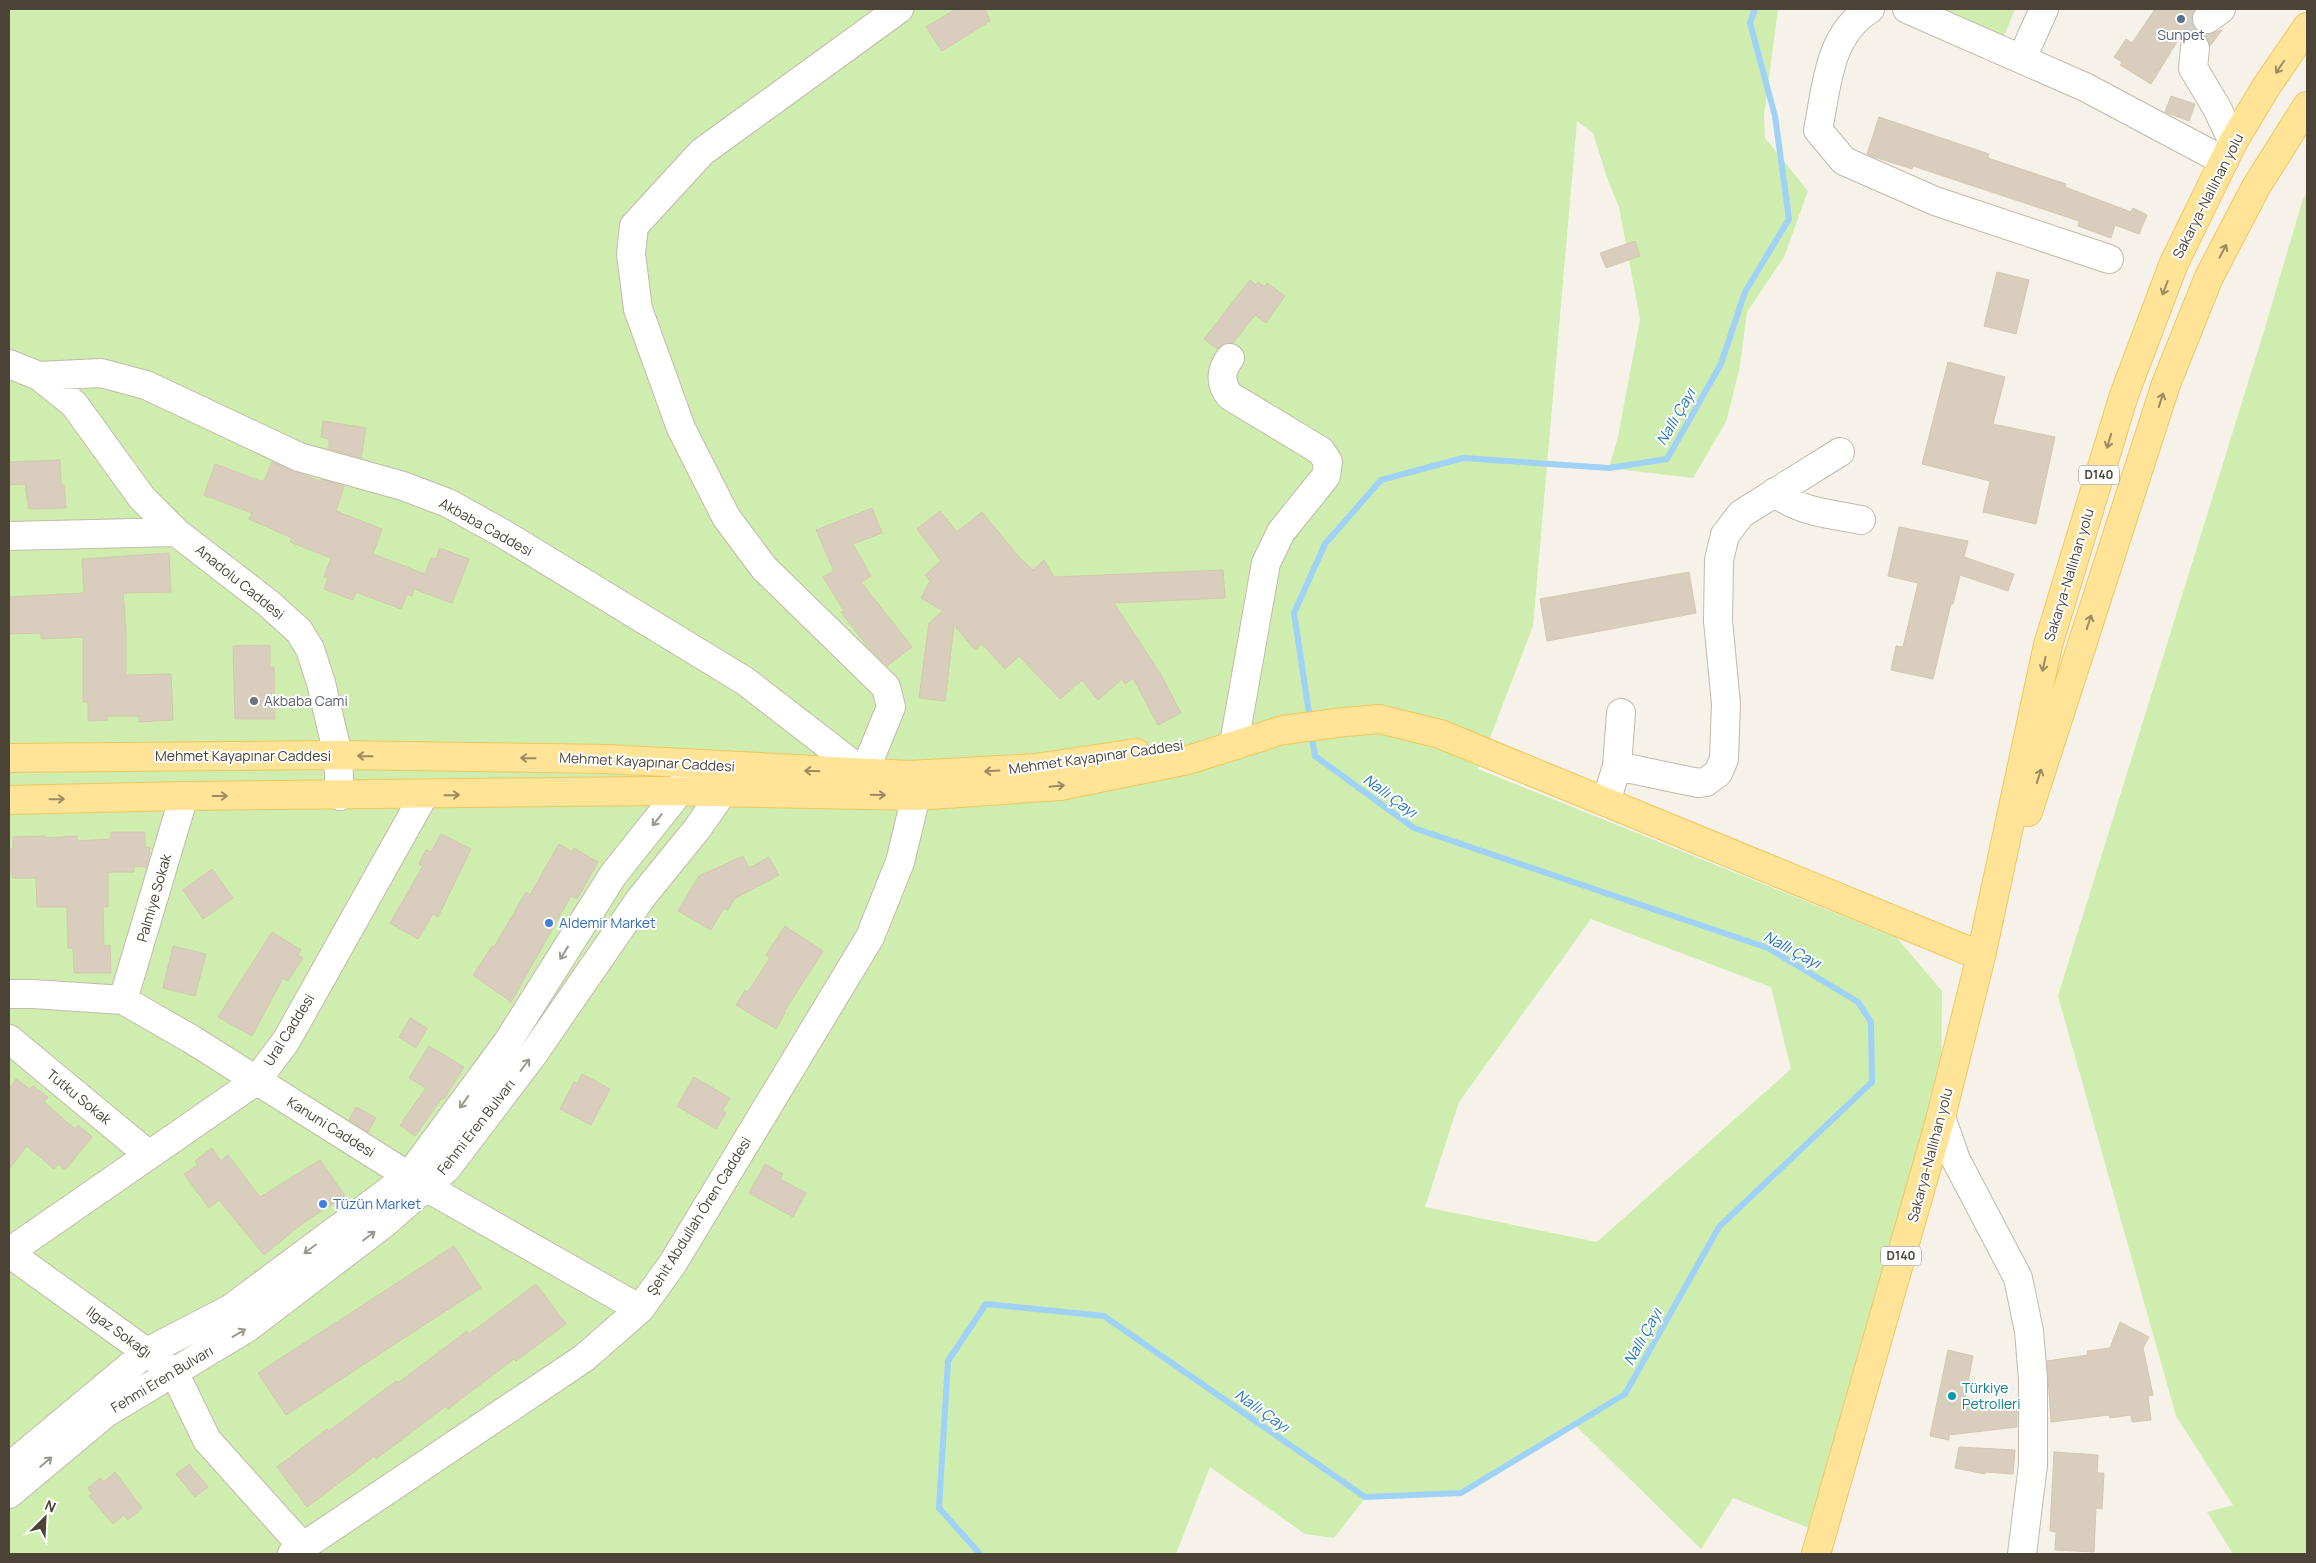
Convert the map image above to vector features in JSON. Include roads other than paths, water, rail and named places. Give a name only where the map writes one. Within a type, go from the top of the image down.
[{"type":"main road","name":"Sakarya-Nallıhan yolu","points":[[1816,1554],[1941,1117],[1981,956],[2048,645],[2124,395],[2174,263],[2229,152],[2266,87],[2307,27]]},
{"type":"main road","name":"Sakarya-Nallıhan yolu","points":[[1981,956],[2166,384],[2209,277],[2256,187],[2307,106]]},
{"type":"main road","points":[[1283,730],[1380,719],[1440,734],[1981,956]]},
{"type":"main road","name":"Mehmet Kayapınar Caddesi","points":[[9,758],[338,755],[607,758],[739,767],[910,775],[1036,768],[1283,730]]},
{"type":"main road","name":"Mehmet Kayapınar Caddesi","points":[[9,800],[184,796],[679,792],[916,796],[1060,786],[1188,760],[1283,730]]},
{"type":"street","points":[[864,773],[891,708],[886,687],[764,568],[726,517],[681,428],[638,309],[631,254],[634,226],[702,152],[899,9]]},
{"type":"street","points":[[1870,9],[1847,28],[1834,53],[1818,130],[1844,161],[1935,201],[2109,259]]},
{"type":"street","points":[[1907,9],[2022,58],[2229,152]]},
{"type":"street","points":[[2022,58],[2044,9]]},
{"type":"street","points":[[2195,48],[2193,68],[2218,108],[2229,152]]},
{"type":"street","points":[[1230,358],[1225,364],[1222,384],[1230,396],[1321,451],[1328,462],[1328,469],[1322,482],[1281,532],[1266,563],[1235,738]]},
{"type":"street","name":"Akbaba Caddesi","points":[[9,364],[40,376],[101,373],[146,385],[299,457],[403,486],[448,503],[502,533],[745,681],[864,773]]},
{"type":"street","name":"Anadolu Caddesi","points":[[40,376],[74,404],[142,498],[176,532],[268,603],[300,631],[310,649],[321,683],[338,755],[340,796]]},
{"type":"street","points":[[1617,766],[1698,783],[1706,782],[1718,773],[1724,759],[1726,704],[1718,621],[1720,547],[1732,524],[1741,514],[1840,452]]},
{"type":"street","points":[[1775,492],[1785,501],[1798,506],[1861,520]]},
{"type":"street","points":[[9,536],[176,532]]},
{"type":"street","points":[[1606,802],[1617,766],[1621,713]]},
{"type":"street","name":"Fehmi Eren Bulvarı","points":[[9,1494],[106,1413],[247,1328],[386,1222],[417,1182],[613,875],[679,792],[692,764]]},
{"type":"street","name":"Fehmi Eren Bulvarı","points":[[9,1467],[147,1352],[230,1309],[417,1182],[447,1168],[503,1094],[641,898],[697,829],[724,792],[739,767]]},
{"type":"street","name":"Ural Caddesi","points":[[9,1252],[256,1081],[286,1040],[424,795]]},
{"type":"street","name":"Palmiye Sokak","points":[[123,1000],[184,796]]},
{"type":"street","name":"Şehit Abdullah Ören Caddesi","points":[[298,1550],[584,1358],[640,1309],[673,1263],[870,938],[900,862],[916,796]]},
{"type":"street","name":"Kanuni Caddesi","points":[[9,994],[123,1000],[417,1182],[640,1309]]},
{"type":"street","name":"Tutku Sokak","points":[[9,1039],[149,1155]]},
{"type":"street","points":[[1941,1117],[1956,1160],[2018,1278],[2029,1331],[2034,1380],[2033,1465],[2022,1554]]},
{"type":"street","name":"Ilgaz Sokağı","points":[[9,1252],[174,1372],[207,1440],[298,1550]]},
{"type":"waterway","name":"Nallı Çayı","points":[[1310,720],[1294,613],[1325,544],[1381,480],[1463,458],[1609,468],[1667,459],[1721,364],[1745,292],[1789,219],[1775,116],[1750,23],[1755,9]]},
{"type":"waterway","name":"Nallı Çayı","points":[[980,1554],[939,1508],[948,1361],[986,1304],[1104,1316],[1365,1497],[1461,1493],[1625,1394],[1719,1227],[1872,1082],[1871,1022],[1858,1002],[1768,948],[1414,828],[1315,756],[1311,732]]},
{"type":"tunnel","points":[[2195,48],[2197,26],[2207,19]]},
{"type":"place","name":"Sunpet","points":[[2181,19]]},
{"type":"place","name":"Akbaba Cami","points":[[254,701]]},
{"type":"place","name":"Aldemir Market","points":[[549,923]]},
{"type":"place","name":"Tüzün Market","points":[[323,1204]]},
{"type":"place","name":"Türkiye Petrolleri","points":[[1952,1396]]}]
